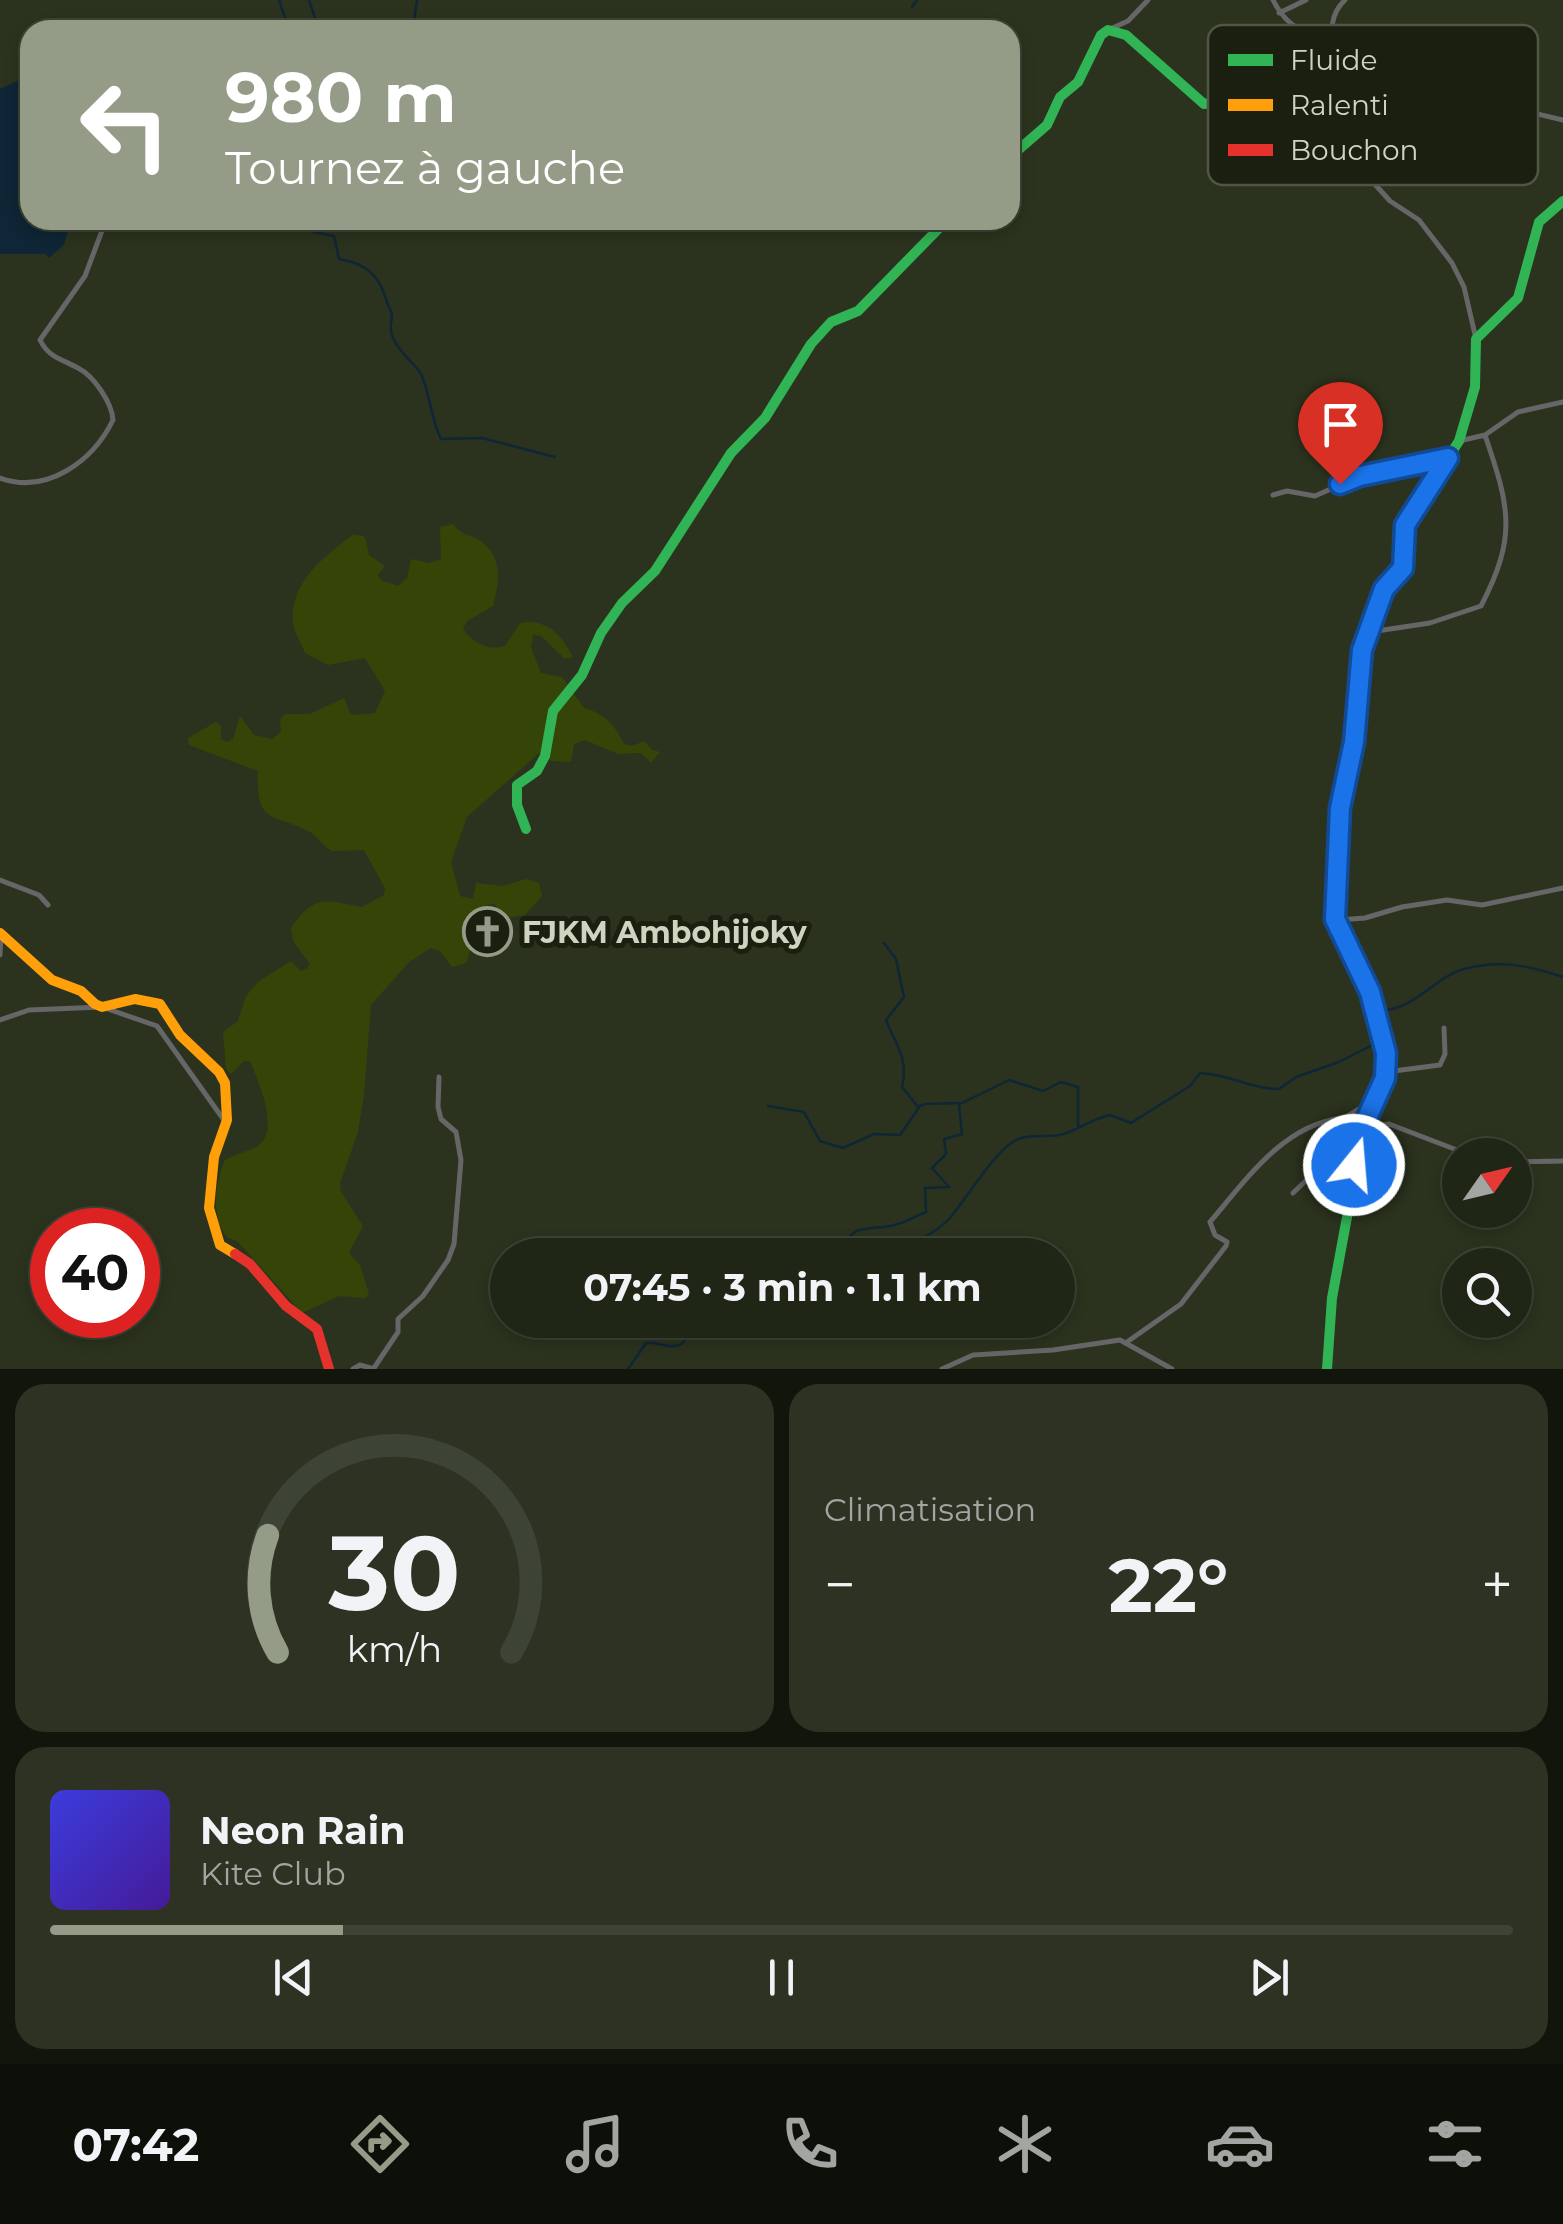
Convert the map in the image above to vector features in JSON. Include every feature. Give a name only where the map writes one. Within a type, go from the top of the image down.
[{"type":"street","points":[[1020,149],[1048,125],[1060,97],[1078,82],[1101,34],[1128,21],[1148,0]]},
{"type":"street","points":[[1273,0],[1293,25]]},
{"type":"street","points":[[1280,13],[1306,0]]},
{"type":"street","points":[[1333,25],[1345,0]]},
{"type":"street","points":[[1108,30],[1126,35],[1188,93],[1208,104]]},
{"type":"street","points":[[1538,114],[1563,120]]},
{"type":"street","points":[[1327,1369],[1332,1298],[1352,1190],[1356,1142],[1386,1072],[1370,992],[1335,920],[1333,907],[1340,808],[1354,742],[1359,674],[1367,632],[1384,589],[1403,568],[1405,525],[1458,441],[1475,387],[1476,339],[1471,305],[1452,262],[1418,220],[1390,201],[1376,185]]},
{"type":"street","points":[[1476,339],[1518,298],[1539,222],[1563,201]]},
{"type":"street","points":[[0,478],[16,483],[60,474],[87,457],[113,420],[111,408],[94,381],[78,368],[51,356],[40,340],[86,276],[102,230]]},
{"type":"street","points":[[526,829],[517,805],[517,785],[536,770],[545,756],[553,711],[582,675],[601,633],[622,603],[655,571],[715,477],[765,418],[822,330],[858,311],[937,230]]},
{"type":"street","points":[[1458,441],[1485,435],[1518,412],[1563,402]]},
{"type":"street","points":[[1367,632],[1430,623],[1481,606],[1506,544],[1507,528],[1502,476],[1485,435]]},
{"type":"street","points":[[1273,495],[1287,490],[1315,496],[1360,476],[1448,458]]},
{"type":"street","points":[[0,880],[39,896],[48,905]]},
{"type":"street","points":[[1335,920],[1365,918],[1448,900],[1482,905],[1563,888]]},
{"type":"street","points":[[0,934],[0,955]]},
{"type":"street","points":[[0,934],[57,984],[81,991],[102,1007],[157,1026],[226,1123]]},
{"type":"street","points":[[0,1020],[30,1010],[102,1007],[135,999],[160,1004],[180,1035],[219,1072],[227,1096],[226,1123],[214,1157],[208,1208],[220,1245],[250,1264],[286,1306],[317,1329],[329,1369]]},
{"type":"street","points":[[1386,1072],[1440,1065],[1445,1054],[1444,1028]]},
{"type":"street","points":[[353,1369],[360,1365],[374,1369],[398,1332],[398,1320],[423,1296],[448,1260],[454,1244],[461,1160],[456,1132],[441,1118],[438,1108],[440,1077]]},
{"type":"street","points":[[1293,1193],[1315,1172],[1322,1141],[1341,1118],[1358,1108],[1372,1108]]},
{"type":"street","points":[[942,1369],[973,1354],[1127,1342],[1181,1304],[1226,1246],[1227,1242],[1215,1234],[1210,1224],[1258,1165],[1281,1143],[1341,1118]]},
{"type":"street","points":[[1364,1128],[1389,1124],[1442,1144]]},
{"type":"street","points":[[1532,1161],[1563,1160]]},
{"type":"street","points":[[1127,1342],[1172,1369]]},
{"type":"green space","points":[[453,524],[487,546],[498,570],[493,606],[467,621],[463,629],[467,634],[481,645],[499,647],[505,646],[520,623],[538,623],[552,630],[573,658],[564,658],[541,636],[533,635],[531,648],[541,673],[562,677],[584,708],[608,721],[624,744],[632,746],[644,741],[660,752],[651,763],[641,753],[618,754],[585,740],[574,744],[571,762],[552,761],[539,753],[467,817],[451,862],[460,896],[473,899],[476,883],[503,886],[526,879],[539,883],[542,896],[525,915],[504,918],[493,914],[497,907],[494,904],[486,905],[484,918],[475,917],[469,922],[470,951],[466,963],[452,967],[440,951],[431,948],[409,962],[371,1005],[358,1132],[340,1183],[341,1192],[363,1226],[349,1253],[360,1265],[369,1294],[366,1298],[339,1296],[302,1313],[237,1241],[228,1238],[219,1221],[217,1190],[225,1160],[264,1140],[268,1119],[250,1061],[244,1061],[231,1074],[226,1069],[223,1032],[238,1021],[246,996],[259,981],[291,961],[301,971],[307,969],[310,964],[293,941],[291,928],[307,909],[321,902],[362,907],[384,895],[385,888],[364,850],[332,851],[308,831],[269,814],[260,801],[258,771],[189,745],[188,738],[216,722],[221,726],[221,739],[227,742],[233,739],[240,716],[254,735],[272,739],[281,732],[280,719],[285,714],[310,714],[344,698],[351,715],[375,713],[385,691],[365,658],[328,665],[305,653],[293,623],[297,595],[312,571],[354,534],[365,537],[369,555],[385,566],[378,575],[381,580],[398,586],[407,578],[411,559],[429,563],[441,559],[440,527]]},
{"type":"water","points":[[20,80],[20,230],[68,230],[64,245],[49,258],[45,254],[0,254],[0,89]]},
{"type":"waterway","points":[[279,0],[286,20]]},
{"type":"waterway","points":[[309,0],[316,20]]},
{"type":"waterway","points":[[414,20],[417,0]]},
{"type":"waterway","points":[[912,7],[917,0]]},
{"type":"waterway","points":[[313,230],[334,236],[339,259],[371,272],[380,285],[392,314],[393,338],[421,374],[441,439],[482,438],[555,457]]},
{"type":"waterway","points":[[884,943],[896,959],[904,997],[886,1020],[903,1060],[902,1087],[918,1107]]},
{"type":"waterway","points":[[923,1238],[944,1224],[997,1156],[1014,1141],[1059,1135],[1110,1115],[1131,1123],[1190,1086],[1200,1073],[1279,1089],[1296,1077],[1339,1062],[1386,1038],[1379,1014],[1382,1010],[1404,1005],[1464,969],[1515,965],[1563,977]]},
{"type":"waterway","points":[[768,1106],[804,1112],[820,1141],[843,1148],[874,1134],[900,1135],[925,1104],[962,1103],[1009,1080],[1043,1091],[1061,1082],[1078,1087],[1078,1128]]},
{"type":"waterway","points":[[849,1238],[855,1232],[898,1224],[926,1212],[925,1188],[949,1187],[932,1168],[946,1154],[944,1139],[962,1134],[959,1104]]},
{"type":"waterway","points":[[628,1369],[646,1343],[674,1346],[685,1338]]},
{"type":"traffic: fast","points":[[1020,148],[1047,125],[1060,97],[1078,82],[1101,35],[1108,30],[1126,35],[1204,104],[1208,103]]},
{"type":"traffic: fast","points":[[1327,1369],[1332,1298],[1352,1190],[1355,1142],[1383,1087],[1387,1069],[1370,992],[1340,932],[1333,907],[1339,808],[1354,742],[1362,650],[1383,589],[1406,559],[1405,525],[1459,441],[1475,387],[1476,339],[1518,298],[1539,222],[1563,201]]},
{"type":"traffic: fast","points":[[526,829],[517,805],[517,785],[537,771],[545,756],[553,711],[582,675],[601,633],[622,603],[655,571],[731,453],[765,418],[811,344],[831,322],[858,311],[937,230]]},
{"type":"traffic: slow","points":[[0,933],[52,980],[81,991],[95,1004],[102,1007],[135,999],[160,1004],[180,1035],[219,1072],[225,1083],[227,1120],[214,1157],[209,1208],[220,1245],[235,1254]]},
{"type":"traffic: jam","points":[[235,1254],[250,1264],[286,1306],[317,1329],[329,1369]]},
{"type":"place","name":"FJKM Ambohijoky","points":[[487,932]]},
{"type":"route","points":[[1340,484],[1437,457],[1448,458],[1405,525],[1406,560],[1384,589],[1370,622],[1362,650],[1354,742],[1340,808],[1335,919],[1370,992],[1387,1069],[1356,1142],[1354,1165]]}]
